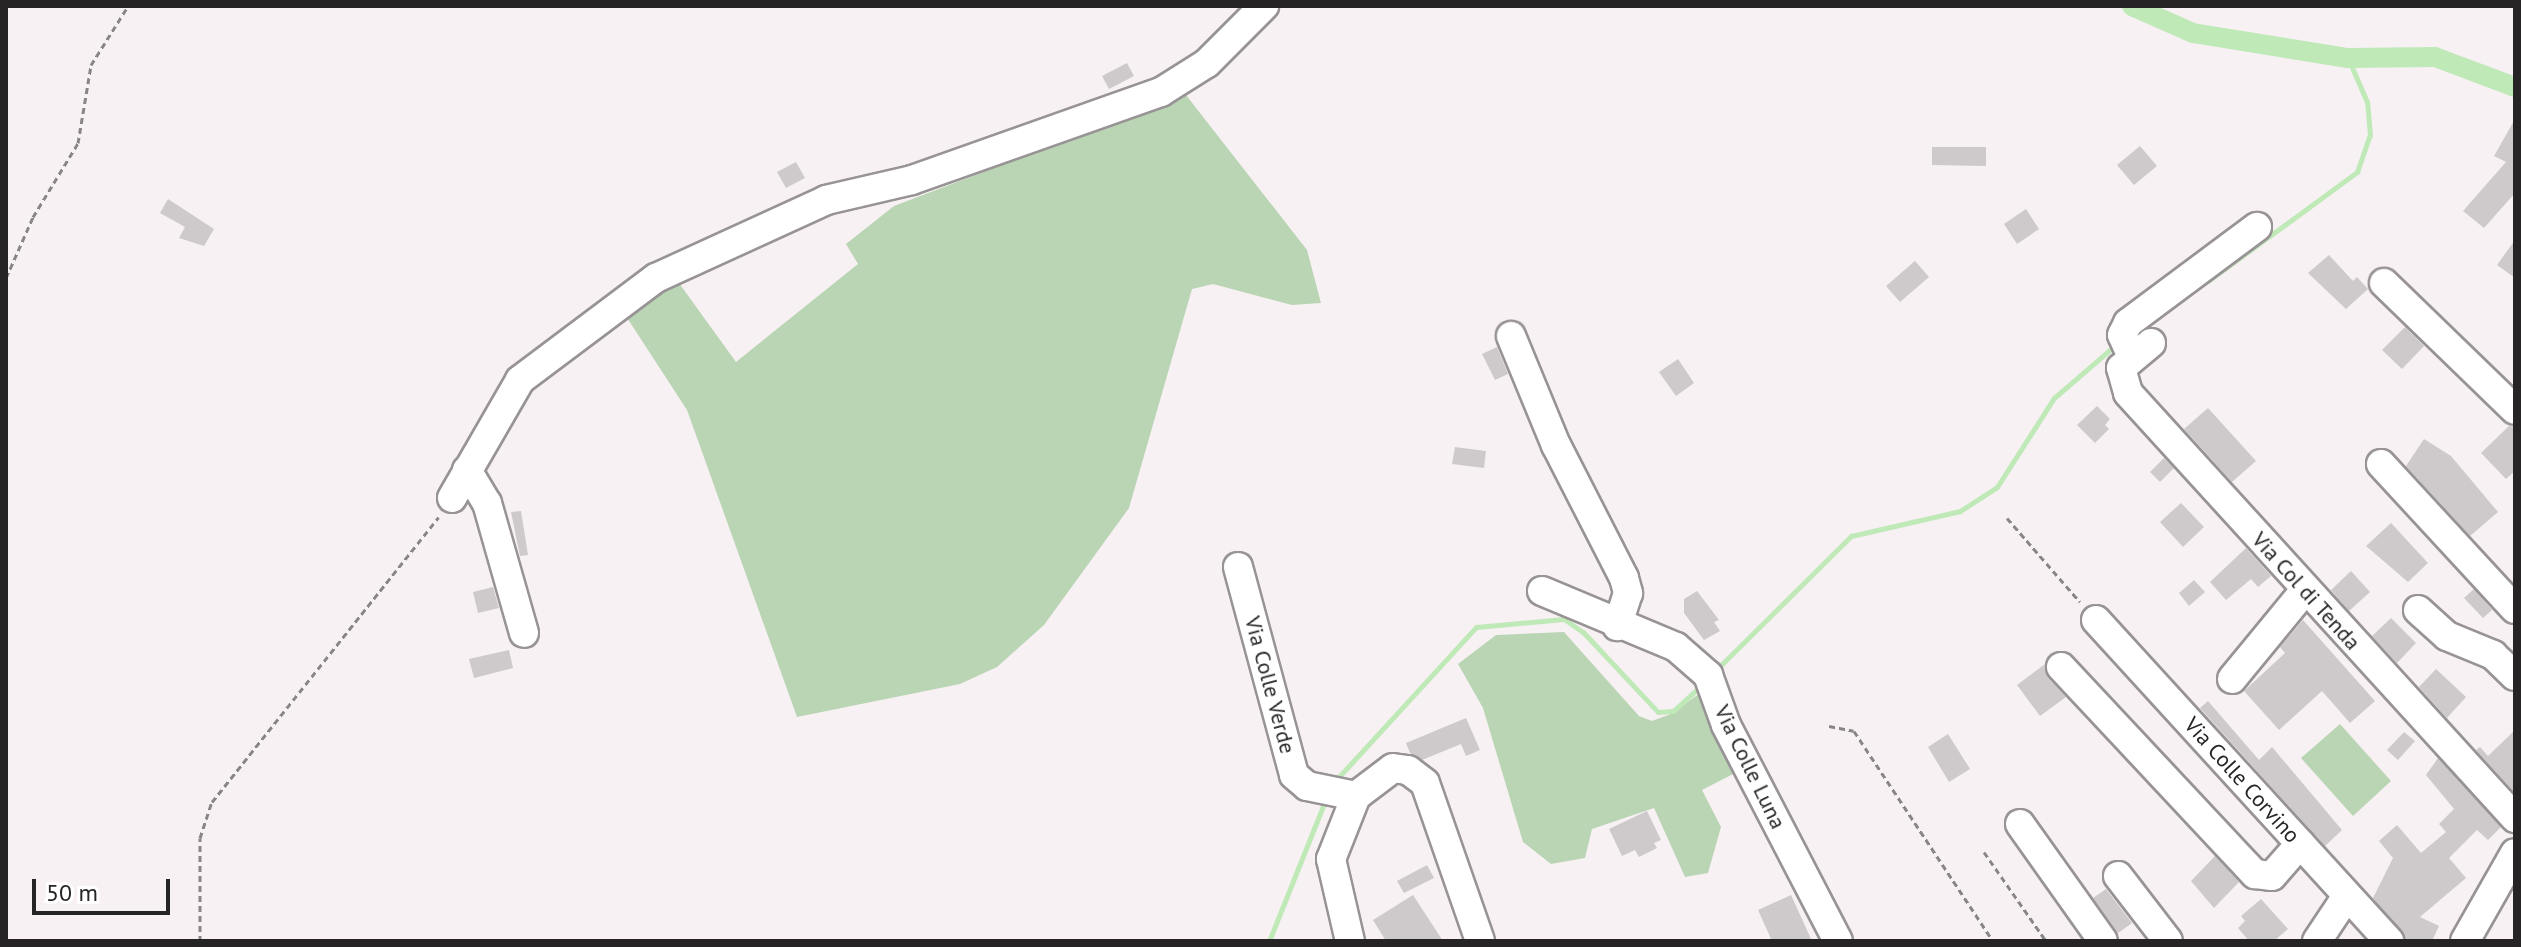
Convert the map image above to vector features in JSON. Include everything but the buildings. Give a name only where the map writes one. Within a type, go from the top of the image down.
[{"type":"street","points":[[452,498],[525,375],[667,271],[826,200],[912,180],[1161,92],[1207,63],[1264,6]]},
{"type":"street","name":"Via Col di Tenda","points":[[2257,227],[2128,323],[2122,335],[2142,350],[2120,372],[2124,388],[2515,818]]},
{"type":"street","points":[[2384,283],[2515,410]]},
{"type":"street","points":[[1511,336],[1556,445],[1624,578],[1628,593],[1617,626]]},
{"type":"street","points":[[2381,464],[2515,609]]},
{"type":"street","points":[[467,470],[487,503],[524,633]]},
{"type":"street","name":"Via Colle Verde","points":[[1238,567],[1292,771],[1303,784],[1340,791]]},
{"type":"street","points":[[2232,679],[2305,590]]},
{"type":"street","name":"Via Colle Luna","points":[[1542,591],[1617,626],[1681,650],[1711,679],[1726,725],[1838,941]]},
{"type":"street","points":[[2418,610],[2447,636],[2493,655],[2515,676]]},
{"type":"street","name":"Via Colle Corvino","points":[[2096,620],[2389,941]]},
{"type":"street","points":[[2061,667],[2255,874],[2272,876],[2300,844]]},
{"type":"street","points":[[1350,941],[1331,859],[1340,791],[1393,768],[1408,770],[1425,783],[1480,941]]},
{"type":"street","points":[[2020,824],[2103,941]]},
{"type":"street","points":[[2465,941],[2515,853]]},
{"type":"street","points":[[2118,876],[2157,936]]},
{"type":"street","points":[[2317,941],[2347,896]]},
{"type":"path","points":[[6,278],[33,217],[78,143],[91,65],[128,6]]},
{"type":"path","points":[[200,941],[200,838],[212,802],[452,498]]},
{"type":"path","points":[[2007,518],[2096,620]]},
{"type":"path","points":[[1829,726],[1854,731],[1993,941]]},
{"type":"path","points":[[1984,852],[2046,941]]},
{"type":"green space","points":[[1186,95],[1307,250],[1321,303],[1292,305],[1213,284],[1192,289],[1129,508],[1044,625],[997,667],[960,684],[797,717],[687,410],[622,310],[671,272],[736,362],[858,264],[846,244],[894,206]]},
{"type":"green space","points":[[1564,632],[1639,716],[1652,721],[1671,714],[1703,691],[1737,772],[1702,790],[1721,827],[1708,873],[1685,877],[1654,808],[1592,829],[1585,858],[1551,864],[1523,842],[1483,708],[1458,664],[1496,635]]},
{"type":"green space","points":[[2340,724],[2391,781],[2353,816],[2301,758]]},
{"type":"waterway","points":[[2132,6],[2193,33],[2348,58],[2435,57],[2515,87]]},
{"type":"waterway","points":[[2208,281],[2357,172],[2370,135],[2367,102],[2348,58]]},
{"type":"waterway","points":[[1715,671],[1851,536],[1960,511],[1997,487],[2054,398],[2114,346]]},
{"type":"waterway","points":[[1335,781],[1476,627],[1564,619],[1584,633],[1658,712],[1673,711],[1700,687]]},
{"type":"waterway","points":[[1269,941],[1325,801]]}]
